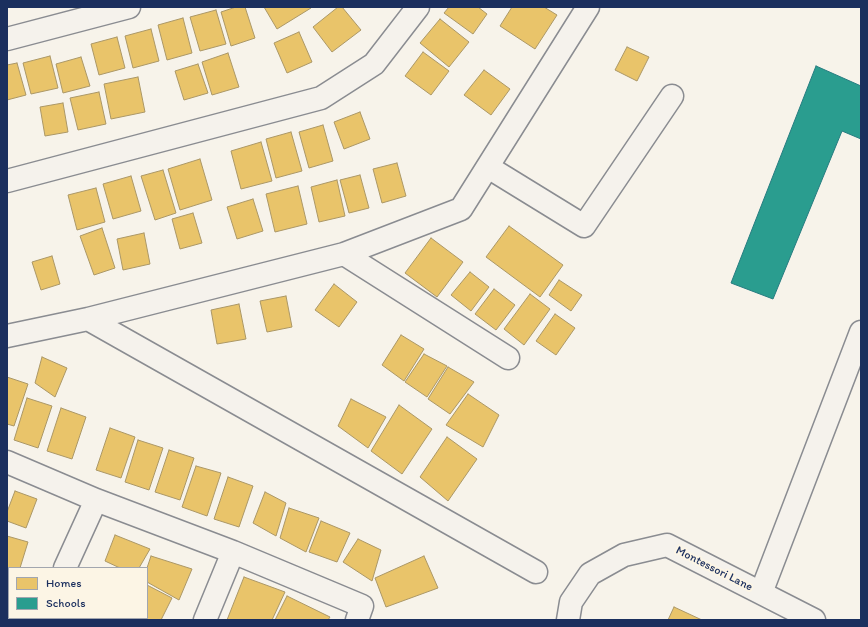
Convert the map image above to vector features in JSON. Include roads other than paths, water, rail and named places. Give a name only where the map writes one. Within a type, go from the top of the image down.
[{"type":"street","points":[[7,39],[130,7]]},
{"type":"street","points":[[7,181],[321,98],[374,64],[418,7]]},
{"type":"street","points":[[7,336],[88,319],[344,254],[461,209],[588,7]]},
{"type":"street","points":[[488,167],[584,226],[672,96]]},
{"type":"street","points":[[344,254],[508,358]]},
{"type":"street","points":[[88,319],[536,572]]},
{"type":"street","points":[[761,593],[861,332]]},
{"type":"street","points":[[7,462],[96,500],[233,552],[362,606],[357,620]]},
{"type":"street","points":[[65,567],[96,500]]},
{"type":"street","name":"Montessori Lane","points":[[568,620],[571,602],[590,574],[624,555],[667,545],[814,620]]},
{"type":"street","points":[[205,620],[233,552]]}]
